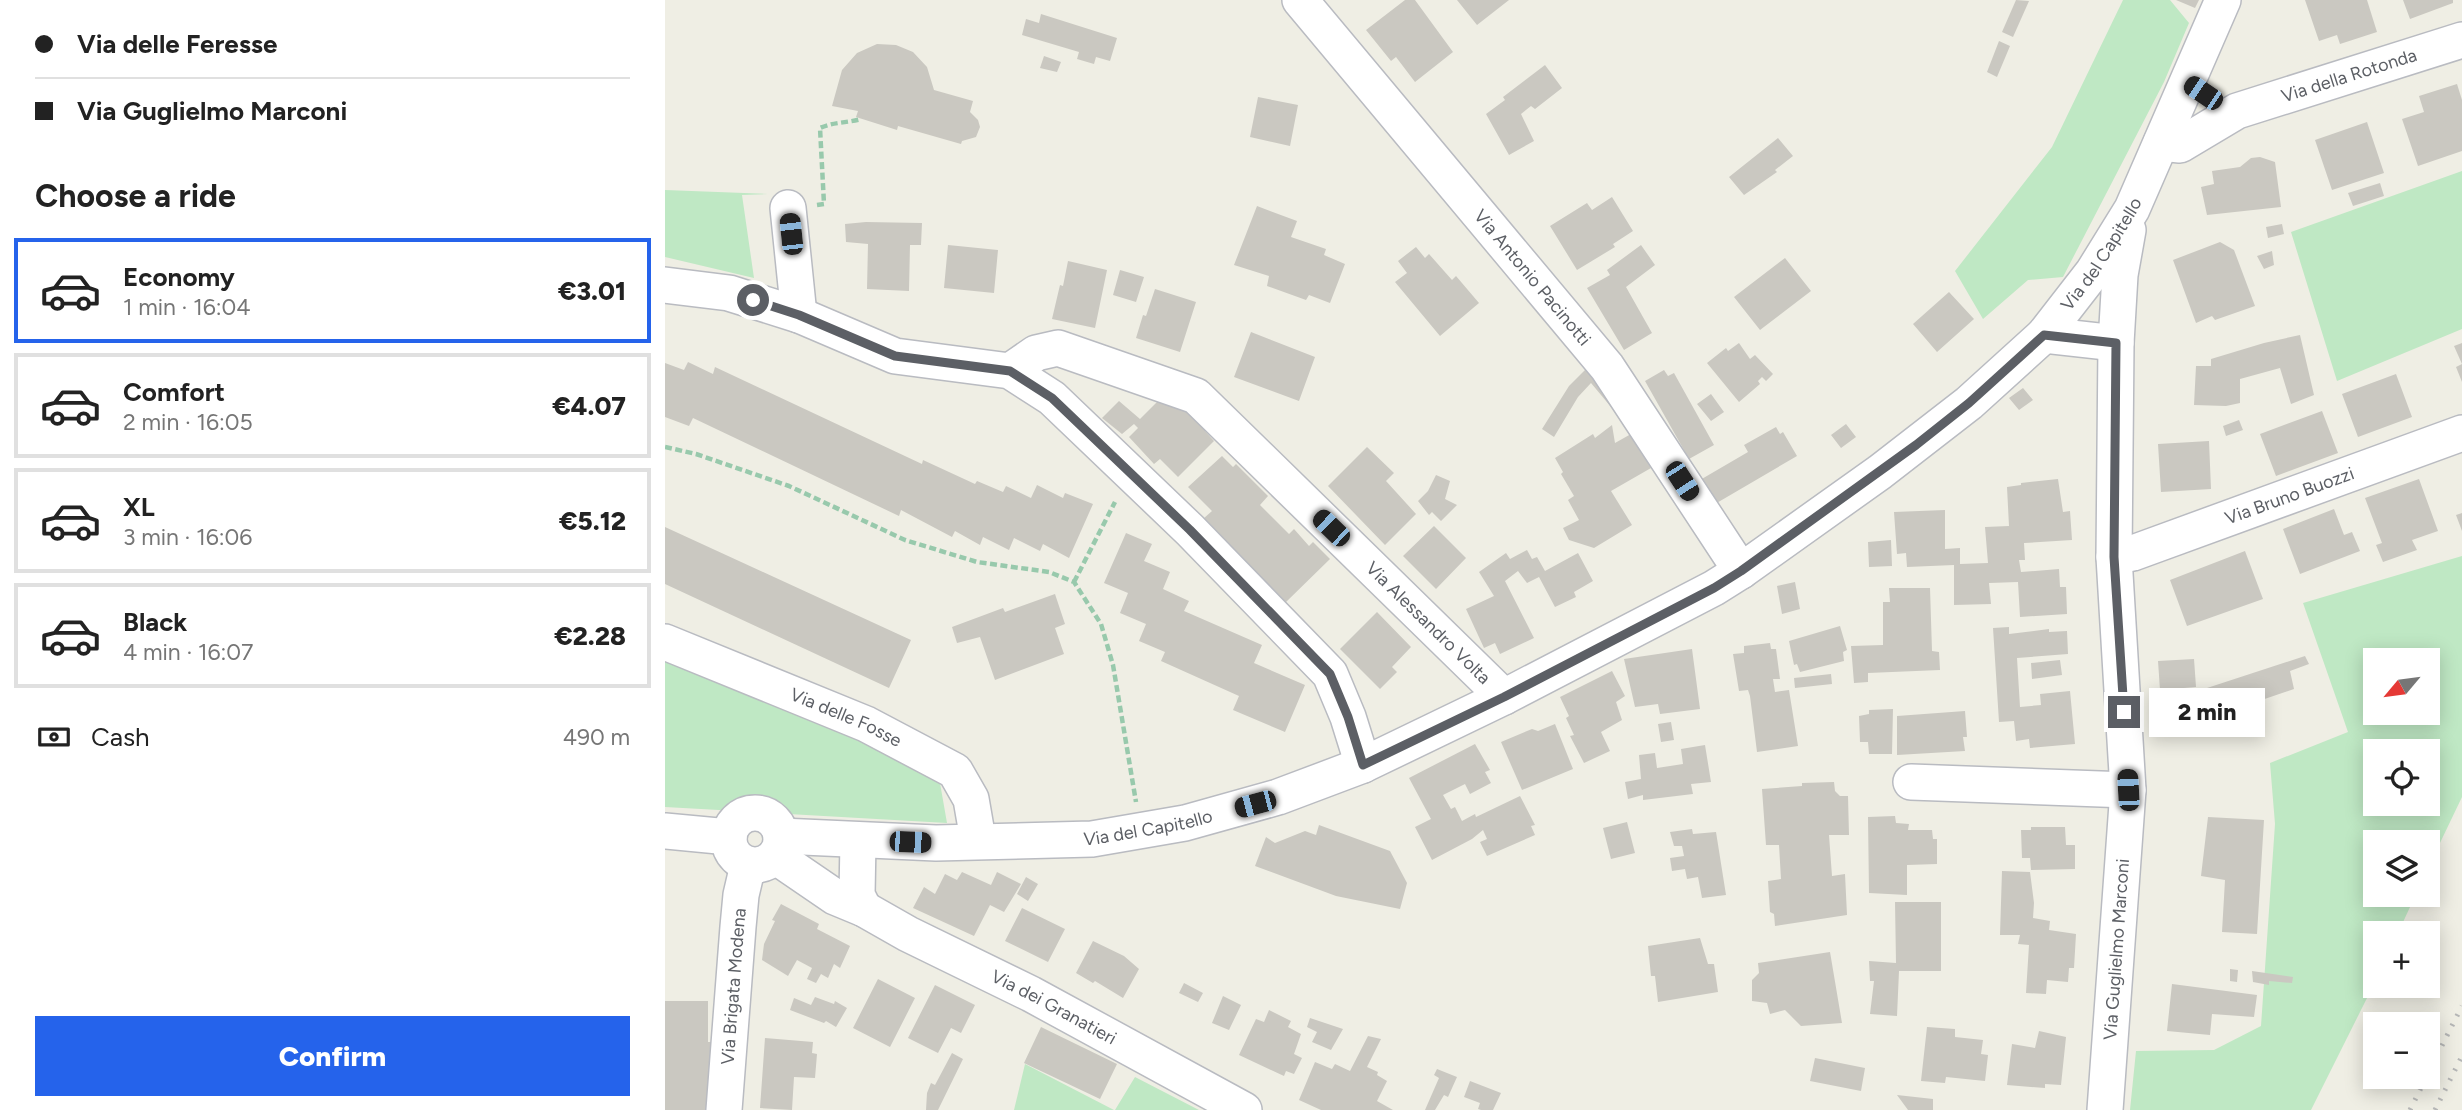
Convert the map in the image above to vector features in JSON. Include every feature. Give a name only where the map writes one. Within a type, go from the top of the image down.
[{"type":"street","name":"Via Antonio Pacinotti","points":[[1300,0],[1607,367],[1741,571]]},
{"type":"street","name":"Via del Capitello","points":[[665,831],[758,848],[858,841],[936,843],[1092,839],[1185,823],[1278,797],[1363,765],[1504,697],[1714,588],[1880,472],[1969,403],[2044,335],[2093,272],[2132,209],[2223,0]]},
{"type":"street","name":"Via della Rotonda","points":[[2161,143],[2180,145],[2237,111],[2462,40]]},
{"type":"street","points":[[2188,83],[2222,105],[2237,111]]},
{"type":"street","points":[[788,208],[799,315]]},
{"type":"street","name":"Via Guglielmo Marconi","points":[[2105,1110],[2128,790],[2114,557],[2116,343],[2120,275],[2132,209]]},
{"type":"street","points":[[665,285],[729,293],[799,315],[895,356],[1010,371],[1052,398],[1190,530],[1330,674],[1348,717],[1363,765]]},
{"type":"street","points":[[2044,335],[2116,343]]},
{"type":"street","name":"Via Alessandro Volta","points":[[1010,371],[1036,353],[1058,348],[1196,396],[1504,697]]},
{"type":"street","name":"Via Bruno Buozzi","points":[[2114,557],[2133,553],[2462,433]]},
{"type":"street","name":"Via delle Fosse","points":[[665,642],[866,724],[955,771],[971,799],[976,828],[975,841]]},
{"type":"street","points":[[1911,782],[2128,790]]},
{"type":"street","points":[[858,841],[856,895],[864,909]]},
{"type":"street","name":"Via dei Granatieri","points":[[758,848],[835,897],[864,909],[908,934],[1031,994],[1244,1110]]},
{"type":"street","name":"Via Brigata Modena","points":[[724,1110],[741,895],[758,848]]},
{"type":"path","points":[[788,208],[824,204],[820,128],[861,119]]},
{"type":"path","points":[[665,447],[696,454],[789,485],[905,540],[977,562],[1049,572],[1074,582],[1101,624],[1113,665],[1141,831]]},
{"type":"path","points":[[1074,582],[1130,472]]},
{"type":"green space","points":[[2123,0],[2170,0],[2189,23],[2164,82],[2063,277],[2028,280],[1983,319],[1955,271],[2052,147]]},
{"type":"green space","points":[[2462,171],[2462,329],[2337,381],[2291,232]]},
{"type":"green space","points":[[665,190],[768,194],[742,195],[754,278],[665,257]]},
{"type":"green space","points":[[2462,556],[2462,797],[2440,843],[2440,830],[2363,830],[2363,907],[2410,907],[2404,921],[2363,921],[2363,998],[2367,998],[2311,1110],[2130,1110],[2136,1051],[2214,1050],[2261,1026],[2275,824],[2270,763],[2348,732],[2303,603]]},
{"type":"green space","points":[[665,657],[904,756],[940,783],[947,823],[665,807]]},
{"type":"green space","points":[[1025,1064],[1114,1110],[1014,1110]]},
{"type":"green space","points":[[1135,1077],[1199,1110],[1115,1110]]},
{"type":"building","points":[[1405,0],[1415,0],[1453,52],[1415,82],[1396,57],[1391,61],[1366,30]]},
{"type":"building","points":[[1457,0],[1509,0],[1477,25]]},
{"type":"building","points":[[2016,0],[2029,1],[2013,37],[2002,32]]},
{"type":"building","points":[[2176,0],[2199,0],[2195,8]]},
{"type":"building","points":[[2305,0],[2367,0],[2377,32],[2340,44],[2337,35],[2319,41]]},
{"type":"building","points":[[2403,0],[2453,0],[2453,3],[2410,19]]},
{"type":"building","points":[[1041,14],[1117,38],[1110,61],[1096,57],[1094,64],[1077,59],[1079,52],[1022,35],[1026,19],[1039,23]]},
{"type":"building","points":[[1999,41],[2010,46],[1997,77],[1987,72]]},
{"type":"building","points":[[877,44],[896,45],[913,52],[927,67],[934,90],[973,101],[970,112],[978,120],[980,127],[976,137],[962,141],[961,144],[898,126],[897,130],[856,117],[858,111],[832,106],[842,70],[857,53]]},
{"type":"building","points":[[1044,56],[1061,62],[1057,72],[1040,68]]},
{"type":"building","points":[[1545,65],[1562,88],[1535,109],[1531,106],[1521,114],[1534,141],[1509,155],[1486,114],[1505,100],[1503,97]]},
{"type":"building","points":[[2457,84],[2462,100],[2462,151],[2418,166],[2402,119],[2424,112],[2419,96]]},
{"type":"building","points":[[1258,97],[1298,105],[1290,146],[1250,137]]},
{"type":"building","points":[[2367,122],[2384,173],[2332,190],[2315,140]]},
{"type":"building","points":[[1778,138],[1793,156],[1775,170],[1777,172],[1744,195],[1729,177]]},
{"type":"building","points":[[2260,157],[2275,162],[2281,207],[2207,215],[2201,187],[2214,184],[2212,171],[2240,167],[2251,158]]},
{"type":"building","points":[[2380,183],[2384,196],[2353,206],[2348,193]]},
{"type":"building","points":[[1612,197],[1633,231],[1613,244],[1615,247],[1577,270],[1550,226],[1587,203],[1592,210]]},
{"type":"building","points":[[1257,206],[1297,221],[1291,237],[1326,249],[1324,255],[1345,264],[1330,303],[1309,295],[1306,300],[1267,286],[1269,276],[1234,265]]},
{"type":"building","points":[[922,223],[921,245],[910,245],[909,291],[867,289],[868,244],[846,242],[845,224]]},
{"type":"building","points":[[2282,224],[2284,234],[2268,238],[2266,227]]},
{"type":"building","points":[[2220,242],[2234,250],[2255,306],[2215,320],[2212,316],[2196,323],[2173,260]]},
{"type":"building","points":[[948,245],[998,250],[994,293],[944,288]]},
{"type":"building","points":[[1641,245],[1655,265],[1626,287],[1652,333],[1624,350],[1587,288],[1610,275],[1607,270]]},
{"type":"building","points":[[1416,247],[1425,258],[1429,254],[1452,280],[1456,276],[1479,303],[1440,336],[1395,282],[1407,273],[1398,261]]},
{"type":"building","points":[[2272,251],[2274,265],[2264,269],[2257,256]]},
{"type":"building","points":[[1785,258],[1811,291],[1760,330],[1734,297]]},
{"type":"building","points":[[1068,261],[1107,270],[1095,328],[1052,319]]},
{"type":"building","points":[[1120,270],[1144,277],[1136,302],[1113,295]]},
{"type":"building","points":[[1155,289],[1196,302],[1180,352],[1136,338]]},
{"type":"building","points":[[1949,292],[1974,319],[1937,352],[1913,324]]},
{"type":"building","points":[[1251,332],[1315,357],[1299,401],[1234,377]]},
{"type":"building","points":[[2300,335],[2314,395],[2291,404],[2280,368],[2240,379],[2240,403],[2226,406],[2194,405],[2196,366],[2211,366],[2211,359]]},
{"type":"building","points":[[1739,343],[1750,359],[1755,355],[1773,374],[1766,381],[1762,377],[1758,381],[1760,384],[1739,402],[1707,363],[1726,348],[1728,351]]},
{"type":"building","points":[[2462,343],[2462,364],[2454,346]]},
{"type":"building","points":[[688,362],[713,374],[715,367],[922,464],[923,460],[975,484],[977,481],[1003,492],[1006,486],[1031,498],[1037,485],[1063,498],[1065,493],[1093,504],[1069,558],[1043,544],[1040,551],[1014,538],[1009,550],[983,537],[980,545],[955,531],[952,537],[901,510],[899,516],[693,418],[689,426],[665,417],[665,363],[684,370]]},
{"type":"building","points":[[2462,364],[2462,382],[2456,367]]},
{"type":"building","points":[[1590,365],[1616,413],[1591,383],[1578,397],[1554,437],[1542,429],[1569,386]]},
{"type":"building","points":[[1664,370],[1668,376],[1674,373],[1714,445],[1689,459],[1645,381]]},
{"type":"building","points":[[2396,374],[2412,417],[2358,437],[2342,394]]},
{"type":"building","points":[[2023,388],[2033,400],[2019,410],[2009,398]]},
{"type":"building","points":[[1166,393],[1179,401],[1208,430],[1205,431],[1214,441],[1178,477],[1160,459],[1154,464],[1129,437],[1138,428],[1134,424],[1122,434],[1102,418],[1119,401],[1140,419]]},
{"type":"building","points":[[1711,394],[1724,412],[1711,421],[1697,404]]},
{"type":"building","points":[[2322,411],[2338,453],[2276,476],[2260,434]]},
{"type":"building","points":[[2239,420],[2243,430],[2226,436],[2223,426]]},
{"type":"building","points":[[1846,424],[1856,437],[1841,448],[1831,435]]},
{"type":"building","points":[[1612,425],[1615,443],[1631,434],[1651,468],[1611,491],[1632,525],[1594,548],[1569,540],[1563,528],[1579,520],[1568,500],[1574,496],[1555,458],[1593,434],[1595,438]]},
{"type":"building","points":[[1776,427],[1780,434],[1783,432],[1797,456],[1715,504],[1700,480],[1748,452],[1744,445]]},
{"type":"building","points":[[2209,441],[2211,489],[2161,492],[2158,444]]},
{"type":"building","points":[[1367,447],[1394,473],[1386,481],[1416,514],[1385,545],[1328,486]]},
{"type":"building","points":[[1222,456],[1233,467],[1236,464],[1268,496],[1260,505],[1289,534],[1294,529],[1309,546],[1313,542],[1330,559],[1285,603],[1203,519],[1212,511],[1188,487]]},
{"type":"building","points":[[1436,475],[1450,481],[1445,499],[1457,505],[1441,521],[1432,512],[1429,515],[1418,501],[1428,491]]},
{"type":"building","points":[[2058,479],[2063,512],[2070,511],[2072,540],[2024,543],[2025,560],[2019,560],[2021,572],[2059,569],[2060,587],[2066,587],[2067,614],[2020,617],[2018,582],[1989,583],[1991,604],[1954,605],[1954,565],[1907,567],[1906,553],[1897,554],[1894,512],[1945,510],[1945,549],[1960,548],[1960,564],[1988,563],[1985,527],[2009,526],[2007,487]]},
{"type":"building","points":[[2419,479],[2438,531],[2412,540],[2417,550],[2383,562],[2376,545],[2382,543],[2365,498]]},
{"type":"building","points":[[2334,509],[2344,535],[2352,532],[2360,551],[2300,574],[2283,529]]},
{"type":"building","points":[[2462,513],[2462,531],[2456,515]]},
{"type":"building","points":[[1434,526],[1466,558],[1436,589],[1403,556]]},
{"type":"building","points":[[665,527],[911,640],[889,688],[665,584]]},
{"type":"building","points":[[1126,533],[1152,544],[1144,561],[1170,572],[1163,589],[1189,601],[1184,611],[1262,645],[1254,663],[1305,685],[1285,732],[1233,710],[1239,696],[1161,661],[1165,652],[1139,641],[1146,624],[1120,613],[1128,593],[1104,583]]},
{"type":"building","points":[[1891,540],[1892,566],[1869,567],[1868,542]]},
{"type":"building","points":[[1527,550],[1532,559],[1537,557],[1545,571],[1578,553],[1593,581],[1574,592],[1576,597],[1555,607],[1539,577],[1527,583],[1518,571],[1505,581],[1534,638],[1500,654],[1495,643],[1484,648],[1466,609],[1494,596],[1479,572],[1506,553],[1510,559]]},
{"type":"building","points":[[2245,551],[2263,599],[2187,626],[2170,580]]},
{"type":"building","points":[[1795,582],[1800,609],[1782,614],[1777,586]]},
{"type":"building","points":[[1889,588],[1930,588],[1932,651],[1939,652],[1940,670],[1868,673],[1868,682],[1854,683],[1851,646],[1883,645],[1883,602],[1890,602]]},
{"type":"building","points":[[1055,594],[1065,624],[1055,628],[1064,654],[995,680],[980,637],[957,643],[952,627],[1003,608],[1005,612]]},
{"type":"building","points":[[1377,612],[1411,647],[1392,667],[1397,672],[1380,689],[1340,649]]},
{"type":"building","points":[[1840,626],[1847,650],[1843,652],[1844,661],[1800,672],[1797,664],[1794,665],[1789,641]]},
{"type":"building","points":[[2009,627],[2009,634],[2049,629],[2049,632],[2067,631],[2068,654],[2017,658],[2020,707],[2041,705],[2040,694],[2070,691],[2075,744],[2030,748],[2029,739],[2016,741],[2014,721],[1999,722],[1993,628]]},
{"type":"building","points":[[1770,643],[1771,649],[1776,649],[1780,679],[1773,679],[1775,692],[1789,690],[1798,746],[1757,752],[1750,696],[1748,690],[1739,691],[1733,654],[1744,653],[1744,646]]},
{"type":"building","points":[[1692,649],[1700,709],[1660,714],[1658,704],[1635,707],[1624,659]]},
{"type":"building","points":[[2305,656],[2309,664],[2290,671],[2294,689],[2247,705],[2252,723],[2222,733],[2207,688]]},
{"type":"building","points":[[2194,659],[2196,687],[2160,690],[2158,661]]},
{"type":"building","points":[[2060,660],[2062,675],[2032,679],[2031,663]]},
{"type":"building","points":[[1612,671],[1625,696],[1616,702],[1622,720],[1601,732],[1610,751],[1584,763],[1570,736],[1574,735],[1560,697]]},
{"type":"building","points":[[1831,674],[1832,684],[1795,688],[1794,678]]},
{"type":"building","points":[[1893,709],[1892,754],[1869,754],[1868,742],[1860,742],[1859,716],[1869,714],[1869,710]]},
{"type":"building","points":[[1965,711],[1965,751],[1897,755],[1897,716]]},
{"type":"building","points":[[1671,722],[1674,740],[1661,742],[1658,724]]},
{"type":"building","points":[[1555,724],[1573,769],[1522,790],[1501,742],[1532,729],[1538,731]]},
{"type":"building","points":[[1475,744],[1490,770],[1485,772],[1491,783],[1470,794],[1465,784],[1443,795],[1451,809],[1455,807],[1462,821],[1520,796],[1535,825],[1531,826],[1535,835],[1487,856],[1480,842],[1487,839],[1483,830],[1472,839],[1432,860],[1415,827],[1431,819],[1409,778]]},
{"type":"building","points":[[1705,745],[1711,782],[1691,784],[1693,794],[1643,800],[1643,795],[1628,799],[1625,782],[1641,779],[1639,755],[1655,753],[1657,768],[1683,764],[1681,749]]},
{"type":"building","points":[[1834,782],[1835,791],[1840,796],[1848,796],[1849,835],[1829,835],[1832,876],[1845,874],[1847,915],[1775,926],[1774,914],[1770,912],[1768,881],[1781,879],[1779,845],[1766,845],[1762,789],[1802,786],[1802,783]]},
{"type":"building","points":[[1895,816],[1896,823],[1909,824],[1908,830],[1932,830],[1933,839],[1937,839],[1937,864],[1907,865],[1907,895],[1869,893],[1868,817]]},
{"type":"building","points":[[2208,817],[2264,820],[2257,934],[2222,932],[2225,880],[2201,876]]},
{"type":"building","points":[[1627,822],[1635,853],[1611,859],[1603,828]]},
{"type":"building","points":[[1319,825],[1390,851],[1407,883],[1400,909],[1336,896],[1255,866],[1266,837],[1275,843],[1305,831],[1316,835]]},
{"type":"building","points":[[2031,827],[2065,827],[2066,845],[2075,845],[2075,869],[2031,870],[2030,858],[2022,858],[2021,830],[2031,830]]},
{"type":"building","points":[[1692,829],[1693,834],[1716,832],[1726,895],[1702,898],[1698,877],[1687,879],[1685,869],[1672,871],[1670,858],[1684,856],[1682,846],[1674,846],[1670,832]]},
{"type":"building","points":[[2002,871],[2030,872],[2033,918],[2050,921],[2049,930],[2076,934],[2074,968],[2069,968],[2068,982],[2047,980],[2046,994],[2026,993],[2029,945],[2018,944],[2020,935],[2000,935]]},
{"type":"building","points":[[962,872],[991,885],[997,872],[1021,884],[1004,912],[990,905],[974,936],[913,908],[924,887],[935,894],[945,874],[957,880]]},
{"type":"building","points":[[1026,877],[1038,884],[1028,901],[1017,894]]},
{"type":"building","points":[[1895,902],[1941,902],[1941,971],[1899,971],[1897,1016],[1870,1014],[1874,981],[1870,981],[1869,961],[1896,963]]},
{"type":"building","points":[[781,904],[819,924],[817,929],[850,946],[840,968],[834,964],[828,978],[821,974],[816,983],[807,979],[812,968],[797,960],[788,976],[762,960],[764,944],[775,921],[772,920]]},
{"type":"building","points":[[1022,908],[1065,929],[1048,962],[1005,941]]},
{"type":"building","points":[[1700,938],[1708,964],[1714,964],[1718,992],[1658,1002],[1655,976],[1651,976],[1648,946]]},
{"type":"building","points":[[1093,941],[1124,956],[1139,969],[1123,998],[1076,973]]},
{"type":"building","points":[[1830,952],[1842,1023],[1801,1026],[1785,1010],[1770,1014],[1767,1003],[1752,1001],[1752,980],[1759,973],[1758,963]]},
{"type":"building","points":[[2230,969],[2238,970],[2237,982],[2230,981]]},
{"type":"building","points":[[2252,971],[2293,977],[2292,983],[2269,981],[2269,985],[2253,982]]},
{"type":"building","points":[[878,979],[915,998],[890,1047],[853,1028]]},
{"type":"building","points":[[1184,983],[1203,993],[1198,1002],[1179,993]]},
{"type":"building","points":[[2172,984],[2257,995],[2254,1017],[2212,1014],[2210,1035],[2167,1031]]},
{"type":"building","points":[[935,985],[975,1005],[961,1033],[951,1028],[938,1053],[908,1038]]},
{"type":"building","points":[[1223,996],[1241,1005],[1229,1030],[1212,1023]]},
{"type":"building","points":[[815,997],[834,1004],[835,1001],[847,1008],[836,1027],[826,1021],[824,1023],[790,1010],[794,998],[811,1005]]},
{"type":"building","points":[[665,1001],[708,1001],[708,1042],[713,1042],[708,1110],[665,1110]]},
{"type":"building","points":[[1269,1010],[1291,1021],[1288,1027],[1301,1034],[1294,1054],[1302,1058],[1294,1074],[1286,1071],[1284,1076],[1239,1055],[1256,1019],[1264,1022]]},
{"type":"building","points":[[1310,1018],[1343,1029],[1331,1050],[1312,1042],[1317,1032],[1307,1027]]},
{"type":"building","points":[[1041,1027],[1117,1064],[1100,1099],[1024,1063]]},
{"type":"building","points":[[1927,1027],[1955,1029],[1955,1037],[1983,1040],[1981,1054],[1988,1055],[1985,1081],[1946,1077],[1945,1083],[1921,1081]]},
{"type":"building","points":[[2039,1031],[2066,1037],[2061,1085],[2045,1084],[2045,1088],[2007,1085],[2012,1044],[2035,1048]]},
{"type":"building","points":[[1368,1036],[1381,1039],[1367,1067],[1378,1072],[1377,1075],[1387,1081],[1377,1101],[1393,1110],[1321,1110],[1299,1100],[1315,1062],[1332,1069],[1335,1064],[1350,1071]]},
{"type":"building","points":[[765,1038],[813,1042],[812,1053],[817,1054],[815,1078],[794,1077],[792,1110],[760,1108]]},
{"type":"building","points":[[952,1053],[963,1059],[938,1110],[926,1110],[927,1093],[931,1083],[935,1085]]},
{"type":"building","points":[[1815,1058],[1865,1068],[1861,1091],[1810,1081]]},
{"type":"building","points":[[1437,1069],[1457,1077],[1448,1097],[1444,1095],[1435,1110],[1425,1110],[1439,1078],[1434,1075]]},
{"type":"building","points":[[1470,1081],[1501,1093],[1493,1110],[1478,1109],[1480,1103],[1464,1097]]},
{"type":"building","points":[[1897,1095],[1933,1099],[1933,1110],[1908,1110]]},
{"type":"railway","points":[[2440,1049],[2462,1006]]},
{"type":"railway","points":[[2435,1110],[2462,1056]]},
{"type":"railway","points":[[2410,1110],[2420,1089]]},
{"type":"route","points":[[753,300],[799,315],[895,356],[1010,371],[1052,398],[1190,530],[1330,674],[1348,717],[1363,765],[1504,697],[1714,588],[1741,571],[1916,445],[1969,403],[2044,335],[2116,343],[2114,557],[2124,712]]}]
